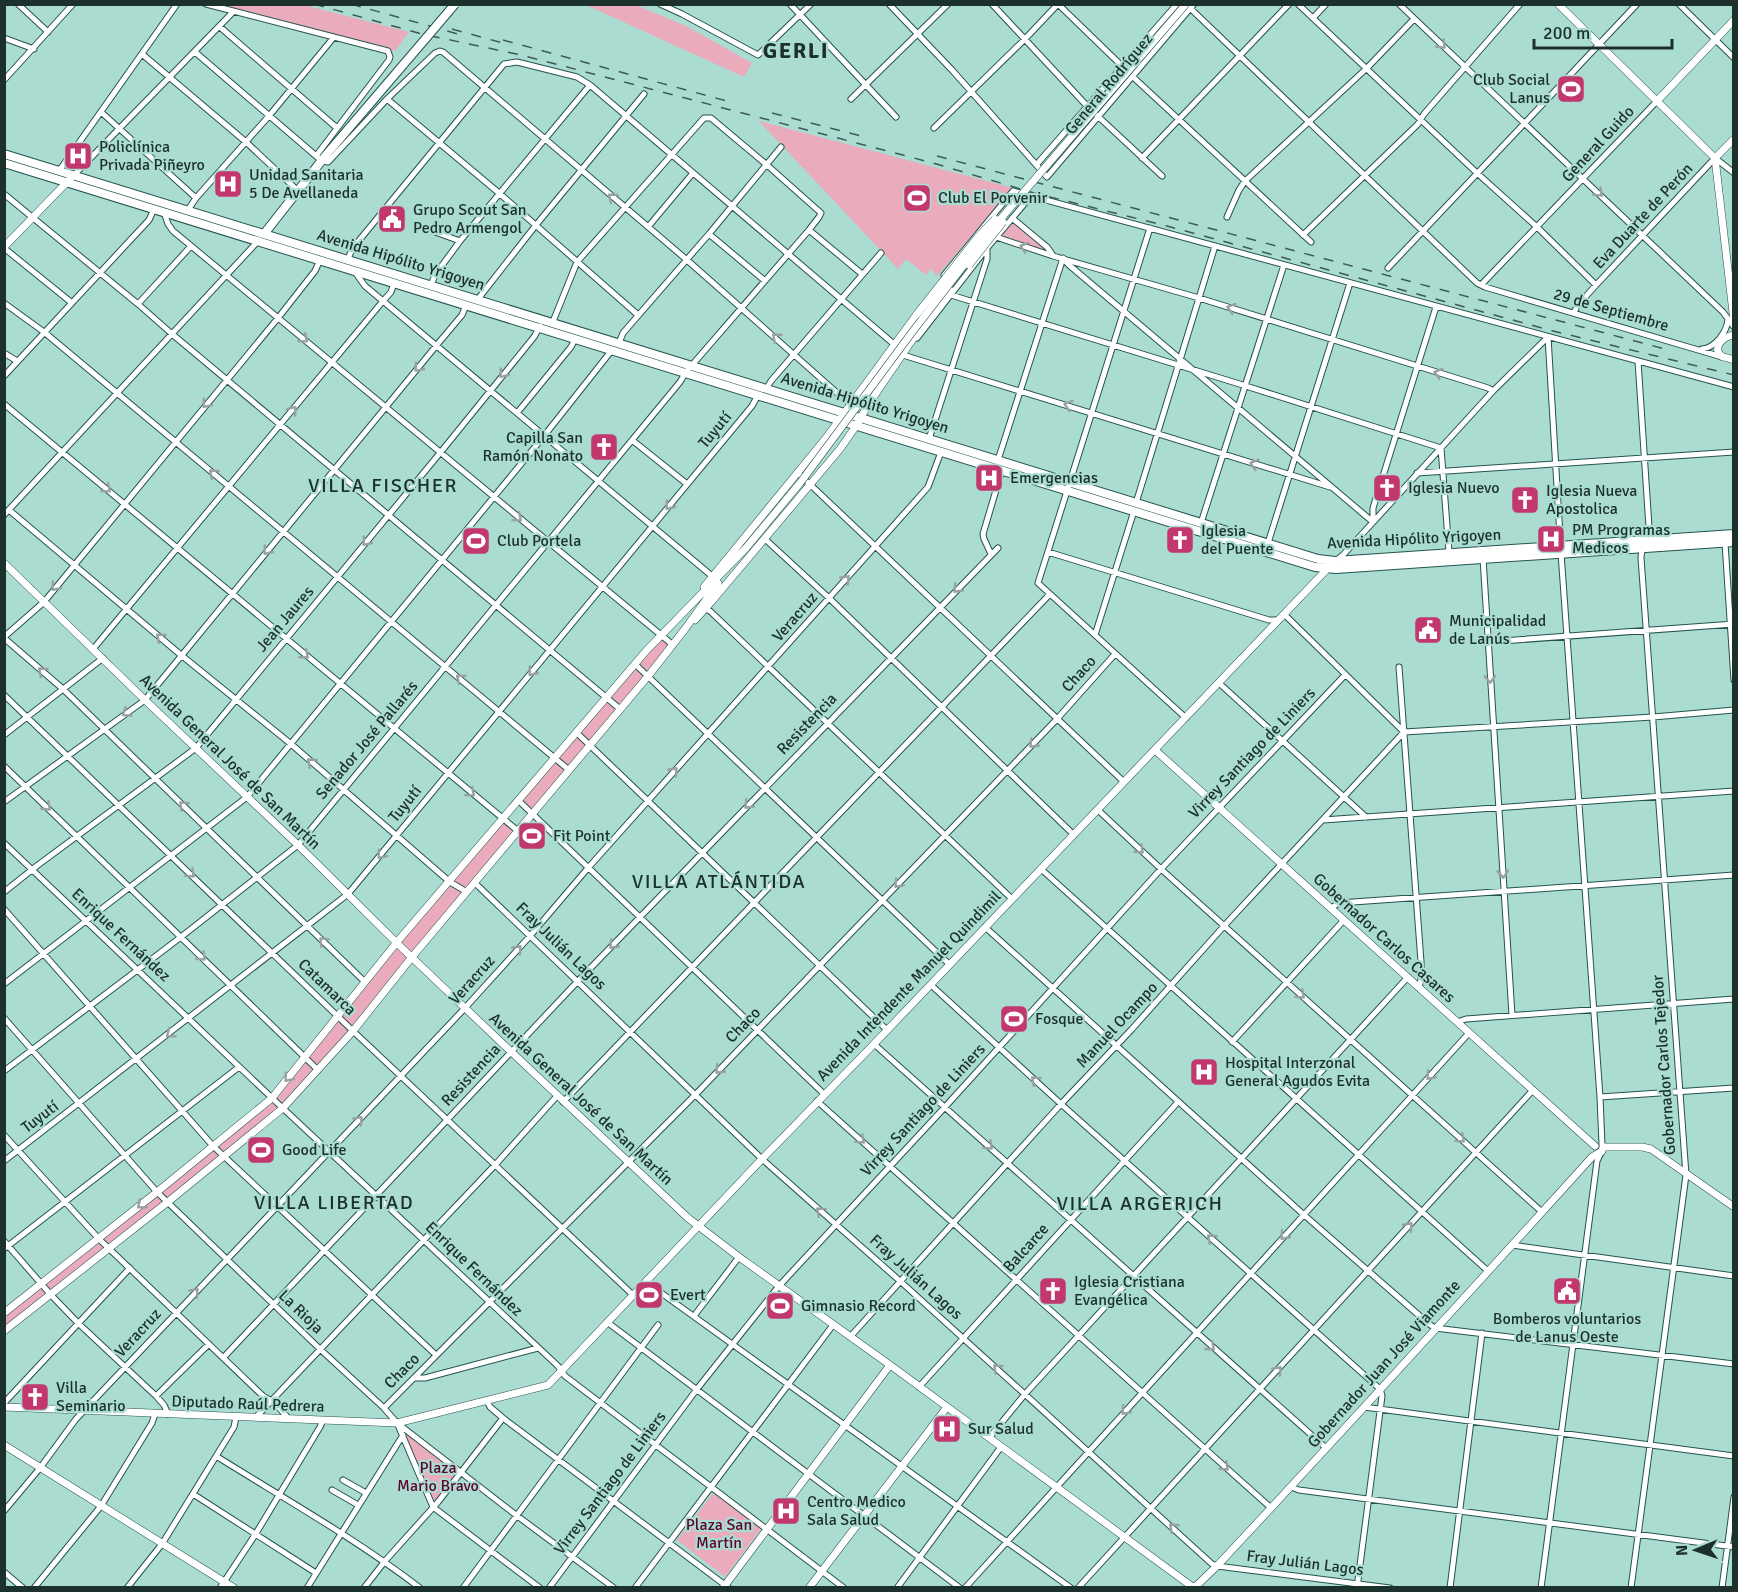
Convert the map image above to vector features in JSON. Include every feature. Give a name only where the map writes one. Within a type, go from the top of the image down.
[{"type":"main road","points":[[261,237],[319,158],[455,4]]},
{"type":"main road","points":[[1558,4],[1715,158],[1732,320]]},
{"type":"main road","points":[[685,629],[705,609],[810,484],[858,422],[867,405],[920,330],[1006,219],[1190,6]]},
{"type":"main road","name":"General Guido","points":[[1657,101],[1734,20]]},
{"type":"main road","name":"Eva Duarte de Perón","points":[[1715,158],[1734,139]]},
{"type":"main road","name":"Avenida Hipólito Yrigoyen","points":[[4,154],[188,210],[354,271],[539,328],[551,326],[758,395],[858,422],[941,453],[1068,486]]},
{"type":"main road","name":"Avenida Hipólito Yrigoyen","points":[[4,163],[164,212],[348,260],[478,299],[543,319],[575,339],[693,365],[766,388],[842,417]]},
{"type":"main road","points":[[4,248],[74,175]]},
{"type":"main road","points":[[690,605],[842,417],[979,234],[1029,193]]},
{"type":"main road","points":[[4,1331],[169,1202],[283,1108],[318,1070],[649,675],[734,562],[800,483],[977,247],[1029,193]]},
{"type":"main road","points":[[1724,357],[1720,353],[1719,345],[1724,337],[1734,335]]},
{"type":"main road","name":"29 de Septiembre","points":[[1724,357],[1734,360]]},
{"type":"main road","name":"Avenida Hipólito Yrigoyen","points":[[858,422],[929,439],[998,460],[1068,486],[1327,569],[1483,558],[1647,540],[1734,534]]},
{"type":"main road","name":"Avenida Hipólito Yrigoyen","points":[[1135,507],[1201,523],[1318,559],[1335,561],[1449,552],[1642,548],[1729,543]]},
{"type":"main road","name":"Avenida Intendente Manuel Quindimil","points":[[487,1401],[543,1387],[552,1382],[817,1101],[931,985],[1335,561]]},
{"type":"main road","points":[[4,1313],[272,1098],[398,942],[635,664],[734,562]]},
{"type":"main road","name":"Avenida General José de San Martín","points":[[4,563],[560,1099],[699,1227],[1194,1587]]},
{"type":"main road","name":"Gobernador Carlos Casares","points":[[1155,750],[1599,1149]]},
{"type":"main road","points":[[1599,1149],[1642,1147],[1651,1149],[1734,1207]]},
{"type":"main road","name":"Gobernador Juan José Viamonte","points":[[1194,1587],[1217,1566],[1271,1508],[1599,1149]]},
{"type":"main road","points":[[726,1586],[890,1365]]},
{"type":"main road","name":"Diputado Raúl Pedrera","points":[[4,1405],[83,1411],[396,1423],[487,1401]]},
{"type":"main road","points":[[809,1587],[947,1407]]},
{"type":"main road","points":[[4,1445],[222,1584],[234,1587]]},
{"type":"street","points":[[18,4],[48,32]]},
{"type":"street","points":[[59,171],[177,4]]},
{"type":"street","points":[[206,4],[386,49],[390,54],[389,60],[337,128],[319,158]]},
{"type":"street","points":[[660,4],[758,55],[811,4]]},
{"type":"street","points":[[674,10],[680,4]]},
{"type":"street","points":[[790,4],[896,117]]},
{"type":"street","points":[[890,4],[1037,164]]},
{"type":"street","points":[[851,99],[948,4]]},
{"type":"street","points":[[992,4],[1088,107],[1162,176]]},
{"type":"street","name":"General Rodríguez","points":[[1177,4],[1037,164],[1047,177],[1133,77],[1190,6]]},
{"type":"street","points":[[1142,158],[1289,4]]},
{"type":"street","points":[[1298,4],[1596,285]]},
{"type":"street","points":[[1313,18],[1326,4]]},
{"type":"street","points":[[1303,236],[1418,124],[1520,4]]},
{"type":"street","points":[[1388,268],[1637,4]]},
{"type":"street","points":[[1679,4],[1734,58]]},
{"type":"street","points":[[934,128],[1058,5],[1122,66]]},
{"type":"street","points":[[1401,5],[1732,320],[1734,327]]},
{"type":"street","points":[[4,80],[34,49],[69,6]]},
{"type":"street","points":[[1190,6],[1364,176],[1481,285]]},
{"type":"street","points":[[74,175],[233,12]]},
{"type":"street","points":[[1227,217],[1245,182],[1367,68],[1414,19]]},
{"type":"street","points":[[220,27],[337,128]]},
{"type":"street","points":[[188,210],[334,37]]},
{"type":"street","points":[[4,38],[34,49]]},
{"type":"street","points":[[195,52],[319,158],[328,162],[387,99],[437,52],[443,52],[794,353],[851,404],[858,422]]},
{"type":"street","points":[[142,54],[246,142],[297,190]]},
{"type":"street","points":[[348,260],[352,249],[504,64],[517,62],[577,77],[590,85],[895,345]]},
{"type":"street","points":[[1133,77],[1311,242]]},
{"type":"street","points":[[431,285],[435,275],[460,241],[590,85]]},
{"type":"street","points":[[478,299],[580,170],[644,94]]},
{"type":"street","points":[[387,99],[499,193],[638,315]]},
{"type":"street","name":"General Guido","points":[[1481,285],[1657,101]]},
{"type":"street","points":[[100,112],[196,198]]},
{"type":"street","points":[[551,326],[578,262],[704,118],[707,117],[767,165]]},
{"type":"street","points":[[4,984],[247,797],[494,498],[616,347],[623,333],[782,147]]},
{"type":"street","points":[[1715,158],[1734,173]]},
{"type":"street","name":"Eva Duarte de Perón","points":[[1574,313],[1577,306],[1596,285],[1715,158]]},
{"type":"street","name":"Senador José Pallarés","points":[[4,1071],[298,845],[599,481],[686,372],[819,217],[821,213],[767,165]]},
{"type":"street","points":[[648,226],[693,173]]},
{"type":"street","points":[[917,315],[922,304],[962,251],[1013,191],[1029,193],[1436,307],[1734,387]]},
{"type":"street","points":[[1029,193],[1012,218],[950,293],[1113,346],[1179,362]]},
{"type":"street","points":[[4,194],[620,709]]},
{"type":"street","points":[[4,376],[149,220],[154,209]]},
{"type":"street","points":[[164,212],[173,231],[673,645]]},
{"type":"street","points":[[1012,218],[1047,247],[1053,256]]},
{"type":"street","points":[[424,228],[460,241]]},
{"type":"street","points":[[1150,228],[1038,583],[1186,718]]},
{"type":"street","points":[[809,230],[862,274]]},
{"type":"street","points":[[709,234],[764,280]]},
{"type":"street","points":[[4,515],[261,237]]},
{"type":"street","points":[[996,237],[1488,388],[1493,392]]},
{"type":"street","points":[[138,304],[191,246]]},
{"type":"street","name":"Chaco","points":[[1095,635],[1215,246]]},
{"type":"street","points":[[4,248],[72,303]]},
{"type":"street","points":[[929,439],[987,259],[987,248]]},
{"type":"street","points":[[766,388],[881,253]]},
{"type":"street","points":[[1063,258],[1069,266],[1179,362],[1194,370],[1441,448]]},
{"type":"street","points":[[998,460],[1063,258]]},
{"type":"street","points":[[320,260],[315,271],[278,318],[44,602],[4,638],[104,728],[365,982]]},
{"type":"street","points":[[1201,523],[1284,265]]},
{"type":"street","points":[[354,271],[365,286],[712,576]]},
{"type":"street","points":[[94,648],[391,292],[394,283]]},
{"type":"street","points":[[1268,543],[1350,283]]},
{"type":"street","name":"29 de Septiembre","points":[[1481,285],[1724,357]]},
{"type":"street","points":[[4,303],[44,332],[569,770]]},
{"type":"street","points":[[4,802],[145,699],[462,315],[466,305]]},
{"type":"street","points":[[1723,312],[1729,311],[1732,306]]},
{"type":"street","points":[[1373,522],[1373,508],[1436,307]]},
{"type":"street","name":"Jean Jaures","points":[[4,892],[196,748],[534,337],[543,319]]},
{"type":"street","points":[[1699,350],[1714,345],[1732,320]]},
{"type":"street","points":[[1335,561],[1493,392],[1548,337]]},
{"type":"street","points":[[1541,1587],[1583,1255],[1599,1149],[1600,1097],[1548,337]]},
{"type":"street","points":[[517,413],[572,347],[575,339]]},
{"type":"street","points":[[4,352],[17,362]]},
{"type":"street","points":[[903,355],[1330,487]]},
{"type":"street","points":[[1638,361],[1649,527],[1647,540],[1642,548]]},
{"type":"street","points":[[1194,370],[1373,522]]},
{"type":"street","name":"Tuyutí","points":[[4,1161],[348,894],[752,406],[758,395]]},
{"type":"street","points":[[4,404],[518,831]]},
{"type":"street","points":[[632,440],[687,484]]},
{"type":"street","points":[[1441,448],[1449,552]]},
{"type":"street","points":[[1416,473],[1734,452]]},
{"type":"street","name":"Veracruz","points":[[4,1511],[83,1411],[465,1008],[877,546],[928,487],[941,453]]},
{"type":"street","points":[[991,554],[983,534],[1002,470]]},
{"type":"street","points":[[798,473],[1124,782]]},
{"type":"street","points":[[9,510],[291,744],[450,882],[467,892]]},
{"type":"street","points":[[765,539],[1074,835]]},
{"type":"street","points":[[1729,543],[1734,680]]},
{"type":"street","name":"Resistencia","points":[[224,1358],[702,852],[998,548]]},
{"type":"street","name":"Gobernador Carlos Tejedor","points":[[1631,1587],[1686,1175],[1642,548]]},
{"type":"street","points":[[1048,552],[1269,620],[1282,618],[1404,732],[1734,710]]},
{"type":"street","points":[[1483,558],[1512,1015]]},
{"type":"street","points":[[256,1417],[495,1165],[693,968],[1050,594]]},
{"type":"street","points":[[705,609],[710,611],[1012,898]]},
{"type":"street","points":[[1488,642],[1732,624]]},
{"type":"street","name":"Chaco","points":[[384,1408],[696,1094],[1058,719],[1115,654]]},
{"type":"street","points":[[4,735],[103,658]]},
{"type":"street","points":[[635,664],[949,964]]},
{"type":"street","points":[[1399,667],[1422,975],[1419,988]]},
{"type":"street","name":"Virrey Santiago de Liniers","points":[[549,1587],[697,1389],[779,1286],[1161,869],[1345,675]]},
{"type":"street","points":[[1220,683],[1366,817]]},
{"type":"street","name":"Catamarca","points":[[4,695],[353,1031],[633,1295]]},
{"type":"street","name":"Manuel Ocampo","points":[[850,1337],[1404,732]]},
{"type":"street","points":[[577,733],[887,1030]]},
{"type":"street","points":[[4,766],[318,1070]]},
{"type":"street","points":[[1323,820],[1734,791]]},
{"type":"street","points":[[519,801],[824,1094]]},
{"type":"street","points":[[1098,810],[1542,1212]]},
{"type":"street","name":"Enrique Fernández","points":[[4,843],[424,1239],[565,1376],[844,1587]]},
{"type":"street","points":[[1041,869],[1488,1271]]},
{"type":"street","points":[[1331,908],[1339,903],[1734,875]]},
{"type":"street","name":"Fray Julián Lagos","points":[[475,883],[762,1159],[963,1337],[1208,1560],[1217,1566],[1358,1585],[1390,1587]]},
{"type":"street","points":[[4,909],[213,1146],[436,1355]]},
{"type":"street","points":[[1232,1042],[1344,920]]},
{"type":"street","points":[[985,927],[1303,1214],[1435,1328],[1734,1364]]},
{"type":"street","points":[[989,1438],[1025,1394],[1408,977]]},
{"type":"street","points":[[931,985],[1380,1389],[1382,1396],[1358,1585]]},
{"type":"street","points":[[1457,1022],[1466,1019],[1512,1015],[1734,999]]},
{"type":"street","name":"La Rioja","points":[[4,1018],[157,1192],[384,1408],[396,1423],[614,1587]]},
{"type":"street","points":[[965,1587],[1469,1033]]},
{"type":"street","points":[[874,1044],[1326,1448]]},
{"type":"street","points":[[168,1414],[156,1396],[78,1323],[6,1245],[66,1202],[240,1067]]},
{"type":"street","points":[[1600,1097],[1734,1088]]},
{"type":"street","points":[[1078,1587],[1533,1090]]},
{"type":"street","points":[[817,1101],[1271,1508]]},
{"type":"street","name":"Balcarce","points":[[919,1387],[1178,1102]]},
{"type":"street","points":[[4,1135],[99,1239],[263,1396],[275,1403],[288,1418]]},
{"type":"street","points":[[1512,1245],[1734,1276]]},
{"type":"street","points":[[694,1316],[739,1257]]},
{"type":"street","points":[[4,1405],[130,1268]]},
{"type":"street","points":[[646,1282],[1071,1587]]},
{"type":"street","points":[[608,1322],[960,1587]]},
{"type":"street","points":[[463,1587],[658,1325]]},
{"type":"street","points":[[635,1587],[833,1325]]},
{"type":"street","points":[[1450,1587],[1482,1333]]},
{"type":"street","points":[[156,1396],[209,1344]]},
{"type":"street","points":[[414,1378],[425,1378],[538,1348]]},
{"type":"street","points":[[487,1401],[490,1407],[503,1418],[726,1586]]},
{"type":"street","points":[[1364,1407],[1734,1456]]},
{"type":"street","points":[[34,1587],[101,1506],[152,1423],[155,1414]]},
{"type":"street","points":[[128,1587],[162,1544],[234,1427],[236,1417]]},
{"type":"street","points":[[364,1587],[462,1474],[503,1418]]},
{"type":"street","points":[[222,1584],[255,1535],[323,1420]]},
{"type":"street","points":[[396,1423],[433,1507],[540,1587]]},
{"type":"street","points":[[306,1587],[403,1436]]},
{"type":"street","points":[[897,1587],[1001,1447]]},
{"type":"street","points":[[216,1456],[341,1532],[420,1587]]},
{"type":"street","points":[[343,1480],[366,1493]]},
{"type":"street","points":[[1291,1486],[1299,1490],[1731,1546]]},
{"type":"street","points":[[332,1490],[358,1505]]},
{"type":"street","points":[[193,1494],[316,1573]]},
{"type":"street","points":[[1722,1587],[1731,1546],[1734,1497]]},
{"type":"street","points":[[4,1572],[23,1587]]},
{"type":"green space","points":[[231,4],[304,5],[409,32],[395,51],[230,8]]},
{"type":"green space","points":[[586,5],[636,5],[686,26],[752,63],[744,77]]},
{"type":"green space","name":"Club El Porvenir","points":[[759,121],[1013,188],[937,276],[931,269],[926,275],[906,259],[898,269]]},
{"type":"green space","points":[[1014,222],[1044,250],[1002,236],[1010,223]]},
{"type":"green space","points":[[661,636],[673,645],[533,814],[519,801]]},
{"type":"green space","points":[[503,820],[518,831],[283,1108],[5,1331],[5,1313],[272,1098]]},
{"type":"green space","name":"Plaza Mario Bravo","points":[[397,1423],[461,1474],[433,1507]]},
{"type":"green space","name":"Plaza San Martín","points":[[714,1492],[761,1529],[725,1577],[677,1540]]},
{"type":"railway","points":[[314,4],[422,34],[521,55],[933,163],[1034,193],[1167,226],[1553,331],[1734,375]]},
{"type":"railway","points":[[351,4],[458,34]]},
{"type":"railway","points":[[452,29],[510,45]]},
{"type":"railway","points":[[503,40],[734,103]]},
{"type":"railway","points":[[772,113],[865,137]]},
{"type":"railway","points":[[937,156],[1665,349]]},
{"type":"place","name":"Club Social Lanus","points":[[1571,89]]},
{"type":"place","name":"Policlínica Privada Piñeyro","points":[[78,156]]},
{"type":"place","name":"Unidad Sanitaria 5 De Avellaneda","points":[[228,184]]},
{"type":"place","name":"Club El Porvenir","points":[[917,198]]},
{"type":"place","name":"Grupo Scout San Pedro Armengol","points":[[392,219]]},
{"type":"place","name":"Capilla San Ramón Nonato","points":[[604,447]]},
{"type":"place","name":"Emergencias","points":[[989,478]]},
{"type":"place","name":"Iglesia Nuevo","points":[[1387,488]]},
{"type":"place","name":"Iglesia Nueva Apostolica","points":[[1525,500]]},
{"type":"place","name":"PM Programas Medicos","points":[[1551,539]]},
{"type":"place","name":"Iglesia del Puente","points":[[1180,540]]},
{"type":"place","name":"Club Portela","points":[[476,541]]},
{"type":"place","name":"Municipalidad de Lanús","points":[[1428,630]]},
{"type":"place","name":"Fit Point","points":[[532,836]]},
{"type":"place","name":"Fosque","points":[[1014,1019]]},
{"type":"place","name":"Hospital Interzonal General Agudos Evita","points":[[1204,1072]]},
{"type":"place","name":"Good Life","points":[[261,1150]]},
{"type":"place","name":"Iglesia Cristiana Evangélica","points":[[1053,1291]]},
{"type":"place","name":"Bomberos voluntarios de Lanus Oeste","points":[[1567,1291]]},
{"type":"place","name":"Evert","points":[[649,1295]]},
{"type":"place","name":"Gimnasio Record","points":[[780,1306]]},
{"type":"place","name":"Villa Seminario","points":[[35,1397]]},
{"type":"place","name":"Sur Salud","points":[[947,1429]]},
{"type":"place","name":"Centro Medico Sala Salud","points":[[786,1511]]},
{"type":"district","name":"GERLI","points":[[796,50]]},
{"type":"district","name":"VILLA FISCHER","points":[[383,485]]},
{"type":"district","name":"VILLA ATLÁNTIDA","points":[[719,881]]},
{"type":"district","name":"VILLA LIBERTAD","points":[[334,1202]]},
{"type":"district","name":"VILLA ARGERICH","points":[[1140,1203]]}]
